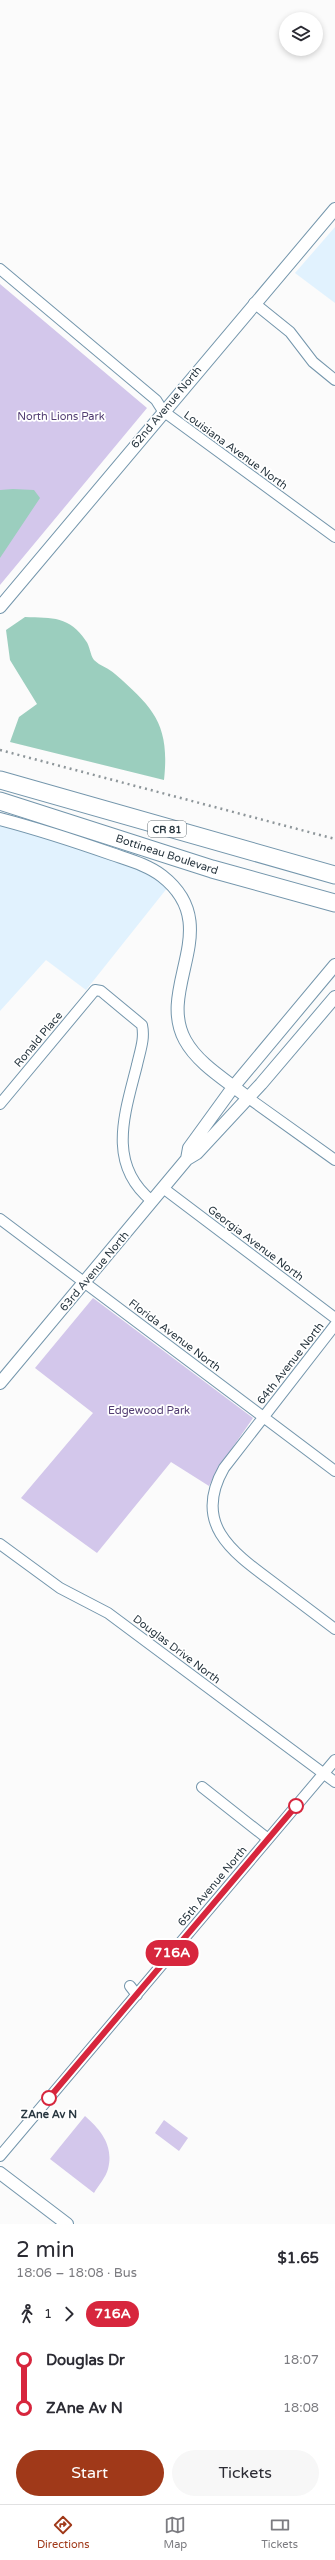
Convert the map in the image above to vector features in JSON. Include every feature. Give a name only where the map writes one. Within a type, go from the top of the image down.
[{"type":"highway","name":"Bottineau Boulevard","points":[[0,780],[335,876]]},
{"type":"highway","name":"Bottineau Boulevard","points":[[0,801],[197,864],[302,895],[335,903]]},
{"type":"highway","points":[[302,895],[335,916]]},
{"type":"street","name":"62nd Avenue North","points":[[0,607],[163,411],[335,209]]},
{"type":"street","name":"Louisiana Avenue North","points":[[0,269],[156,400],[163,411],[335,537]]},
{"type":"street","points":[[254,303],[290,332],[313,362],[335,380]]},
{"type":"street","points":[[0,819],[62,836],[140,864],[156,872],[170,884],[184,903],[190,929],[188,955],[179,999],[181,1031],[194,1054],[247,1096],[335,1160]]},
{"type":"street","name":"63rd Avenue North","points":[[187,1159],[189,1148],[234,1086],[335,965]]},
{"type":"street","name":"Ronald Place","points":[[0,1104],[95,990],[101,990],[142,1025],[142,1043],[122,1135],[123,1152],[130,1176],[135,1186],[152,1201]]},
{"type":"street","name":"63rd Avenue North","points":[[1,1380],[187,1159],[197,1153],[335,997]]},
{"type":"street","name":"Georgia Avenue North","points":[[163,1188],[335,1318]]},
{"type":"street","name":"Florida Avenue North","points":[[0,1219],[335,1471]]},
{"type":"street","name":"64th Avenue North","points":[[335,1324],[263,1417],[217,1481],[213,1493],[214,1520],[226,1545],[236,1555],[335,1629]]},
{"type":"street","name":"Douglas Drive North","points":[[0,1544],[60,1588],[108,1613],[335,1782]]},
{"type":"street","name":"65th Avenue North","points":[[0,2156],[335,1760]]},
{"type":"street","points":[[202,1787],[268,1840]]},
{"type":"street","points":[[130,1986],[137,1995]]},
{"type":"street","points":[[0,2173],[67,2224]]},
{"type":"shaded area","points":[[335,227],[335,303],[295,273]]},
{"type":"shaded area","points":[[0,490],[34,490],[40,498],[0,558]]},
{"type":"shaded area","points":[[25,617],[52,618],[67,623],[73,627],[80,633],[87,643],[94,660],[113,672],[140,697],[156,719],[161,731],[165,761],[164,780],[10,742],[19,717],[37,704],[10,660],[6,630]]},
{"type":"shaded area","points":[[0,824],[155,874],[168,887],[86,990],[46,960],[0,1011]]},
{"type":"green space","name":"North Lions Park","points":[[0,284],[147,408],[0,585]]},
{"type":"green space","name":"Edgewood Park","points":[[93,1298],[253,1418],[217,1470],[209,1486],[171,1462],[97,1553],[21,1498],[93,1413],[35,1368]]},
{"type":"green space","points":[[85,2116],[105,2139],[109,2153],[107,2172],[94,2193],[50,2159]]},
{"type":"green space","points":[[164,2120],[188,2138],[179,2151],[155,2133]]},
{"type":"railway","points":[[0,750],[335,839]]},
{"type":"bus line","name":"716A","points":[[49,2098],[296,1806]]},
{"type":"place","name":"ZAne Av N","points":[[49,2098]]}]
